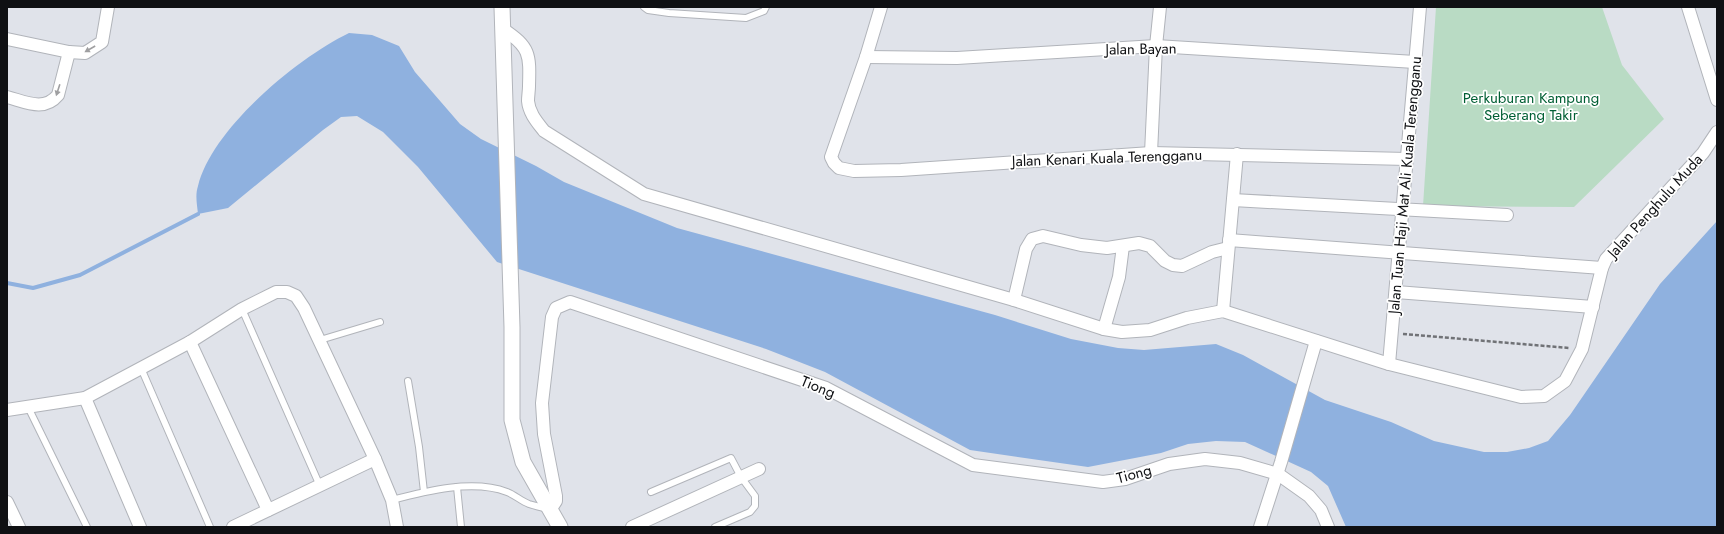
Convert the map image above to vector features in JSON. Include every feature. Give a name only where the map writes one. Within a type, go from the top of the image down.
[{"type":"street","points":[[7,38],[69,52],[85,53],[102,42],[108,7]]},
{"type":"street","points":[[502,7],[512,327],[512,420],[523,462],[560,527]]},
{"type":"street","points":[[866,57],[881,7]]},
{"type":"street","points":[[1151,153],[1156,46],[1160,7]]},
{"type":"street","name":"Jalan Tuan Haji Mat Ali Kuala Terengganu","points":[[1389,364],[1420,7]]},
{"type":"street","points":[[1688,7],[1717,100]]},
{"type":"street","points":[[503,29],[518,39],[526,50],[530,61],[528,102],[533,117],[544,131],[644,194],[1014,300],[1104,329],[1122,332],[1150,330],[1187,318],[1223,311],[1237,154]]},
{"type":"street","name":"Jalan Bayan","points":[[866,57],[957,58],[1156,46],[1415,62]]},
{"type":"street","points":[[7,97],[42,106],[54,100],[58,95],[69,52]]},
{"type":"street","name":"Jalan Kenari Kuala Terengganu","points":[[866,57],[831,157],[839,168],[854,171],[901,170],[1151,153],[1407,159]]},
{"type":"street","name":"Jalan Penghulu Muda","points":[[1223,311],[1389,364],[1521,397],[1544,396],[1565,381],[1582,349],[1602,268],[1606,259],[1703,153],[1717,132]]},
{"type":"street","points":[[1233,200],[1507,215]]},
{"type":"street","points":[[1014,300],[1026,249],[1032,240],[1043,236],[1081,245],[1107,248],[1139,243],[1150,246],[1165,261],[1173,265],[1182,266],[1229,244],[1399,253],[1602,268]]},
{"type":"street","points":[[1104,329],[1119,277],[1123,246]]},
{"type":"street","points":[[7,410],[85,398],[190,342],[242,309],[276,292],[287,292],[296,296],[304,308],[375,459],[392,500],[394,526]]},
{"type":"street","points":[[1396,292],[1593,307]]},
{"type":"street","name":"Tiong","points":[[550,510],[556,501],[556,496],[544,434],[542,403],[552,318],[556,308],[570,302],[826,388],[972,465],[1103,482],[1125,479],[1169,464],[1205,459],[1240,464],[1278,474]]},
{"type":"street","points":[[1260,527],[1278,474],[1316,340]]},
{"type":"street","points":[[190,342],[268,510]]},
{"type":"street","points":[[85,398],[140,527]]},
{"type":"street","points":[[233,527],[375,459]]},
{"type":"street","points":[[632,527],[759,469]]},
{"type":"street","points":[[1278,474],[1309,496],[1321,510],[1328,527]]},
{"type":"street","points":[[7,502],[19,527]]},
{"type":"lane","points":[[644,7],[648,10],[669,13],[746,18],[764,11],[766,7]]},
{"type":"lane","points":[[242,309],[320,486]]},
{"type":"lane","points":[[320,340],[380,322]]},
{"type":"lane","points":[[141,368],[210,527]]},
{"type":"lane","points":[[408,381],[419,447],[424,492]]},
{"type":"lane","points":[[28,407],[87,527]]},
{"type":"lane","points":[[651,492],[731,458],[741,477],[755,496],[755,506],[750,512],[715,527]]},
{"type":"lane","points":[[457,487],[461,527]]},
{"type":"lane","points":[[392,500],[424,492],[457,487],[490,488],[507,492],[529,504],[550,510]]},
{"type":"path","points":[[1392,333],[1582,349]]},
{"type":"green space","name":"Perkuburan Kampung Seberang Takir","points":[[1436,7],[1602,7],[1622,65],[1664,119],[1574,207],[1423,206]]},
{"type":"water","points":[[349,33],[372,35],[399,46],[415,72],[460,124],[481,139],[536,166],[564,182],[677,228],[995,315],[1071,339],[1118,348],[1144,350],[1216,344],[1243,355],[1325,400],[1391,422],[1434,441],[1484,452],[1507,452],[1529,448],[1548,441],[1570,415],[1660,284],[1717,221],[1717,527],[1346,527],[1328,486],[1311,472],[1245,442],[1216,441],[1188,444],[1161,453],[1088,467],[970,450],[825,372],[766,349],[497,262],[418,167],[383,132],[357,116],[341,117],[228,208],[198,214],[196,200],[197,189],[206,164],[220,142],[238,119],[282,77],[305,59],[328,44]]},
{"type":"waterway","points":[[7,283],[33,288],[80,275],[198,214]]}]
